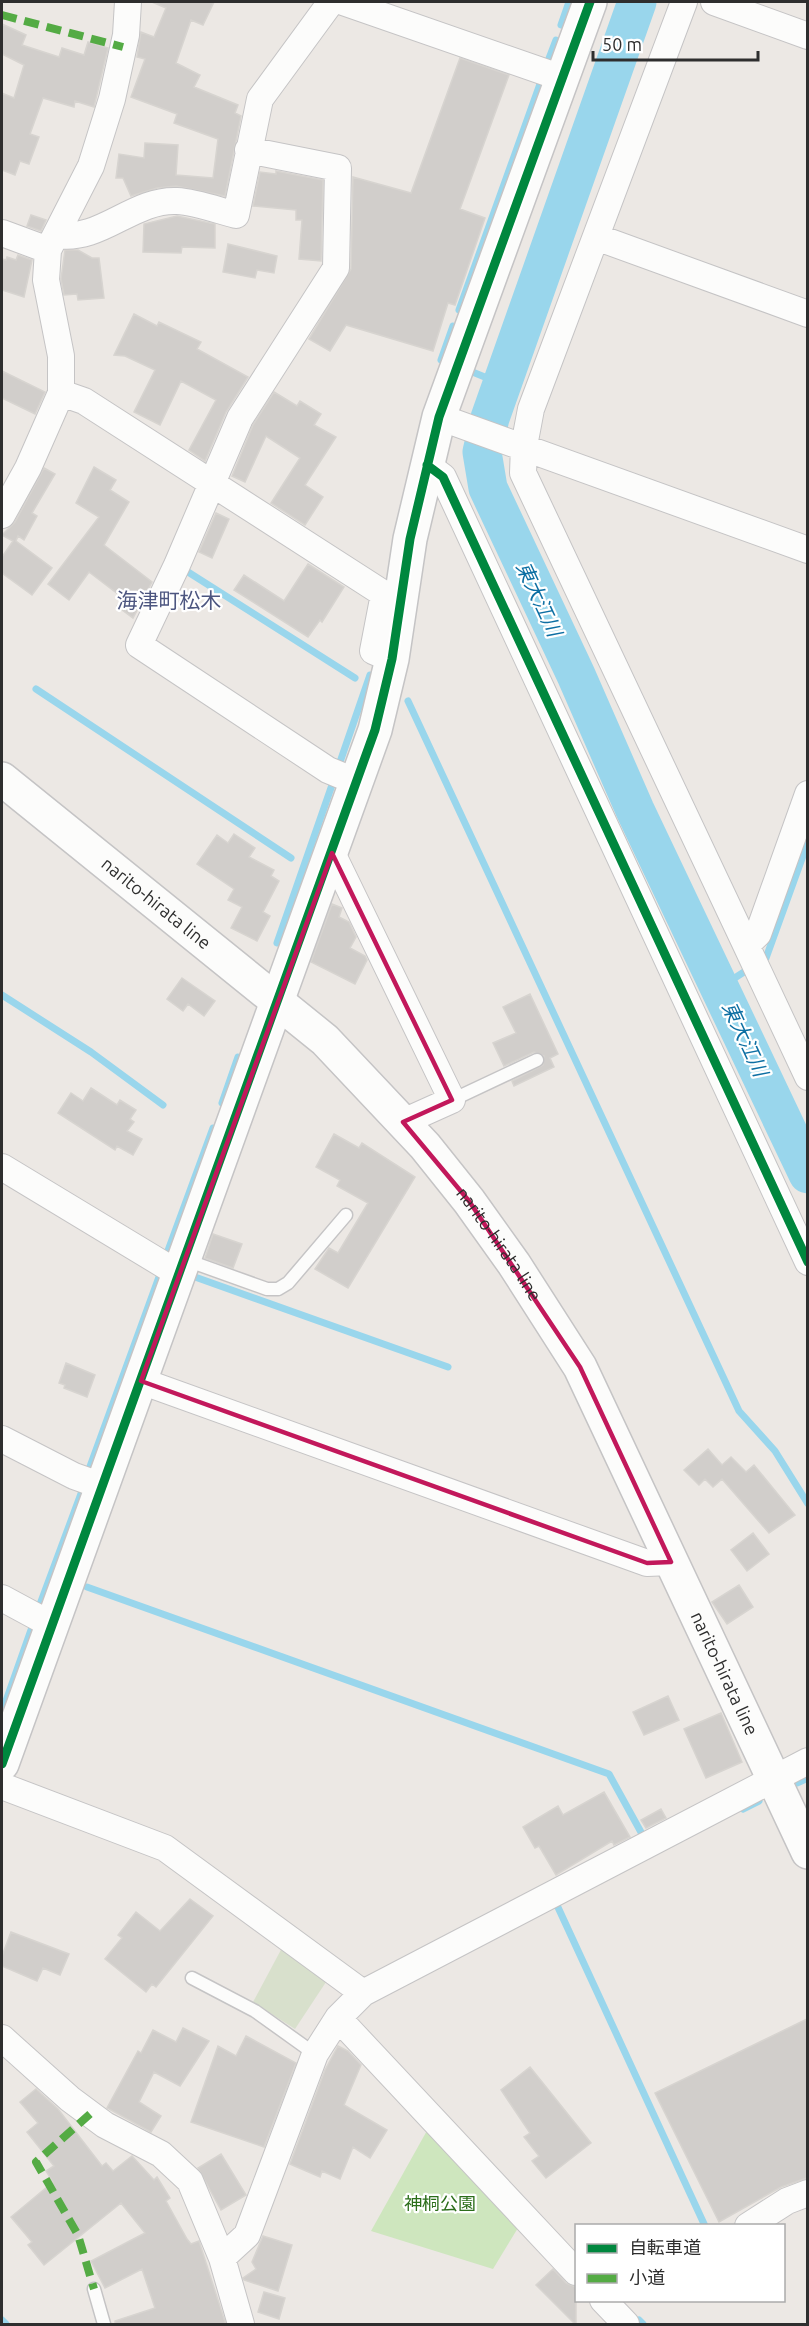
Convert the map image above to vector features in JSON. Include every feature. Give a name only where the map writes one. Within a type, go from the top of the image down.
[{"type":"street","points":[[2,515],[28,468],[61,393],[61,356],[46,280],[52,243],[91,166],[112,99],[126,35],[128,2]]},
{"type":"street","points":[[2,233],[52,243],[84,235],[155,204],[176,201],[236,215],[260,99],[331,2]]},
{"type":"street","points":[[343,2],[562,78]]},
{"type":"street","points":[[2,1764],[375,730],[392,659],[410,539],[427,465],[590,2]]},
{"type":"street","points":[[684,2],[519,445],[523,473],[807,1077]]},
{"type":"street","points":[[714,2],[807,36]]},
{"type":"street","points":[[248,150],[338,168],[336,268],[240,418],[177,565],[139,645],[328,770],[357,783]]},
{"type":"street","points":[[596,237],[807,314]]},
{"type":"street","points":[[61,393],[84,401],[212,481],[384,594],[373,651],[392,659]]},
{"type":"street","points":[[445,419],[807,550]]},
{"type":"street","points":[[427,465],[443,477],[807,1262]]},
{"type":"street","name":"narito-hirata line","points":[[2,779],[325,1040],[403,1122],[470,1201],[514,1264],[580,1367],[807,1852]]},
{"type":"street","points":[[746,945],[758,934],[807,794]]},
{"type":"street","points":[[332,853],[452,1100],[403,1122]]},
{"type":"street","points":[[2,1167],[182,1267]]},
{"type":"street","points":[[141,1381],[647,1563],[671,1562]]},
{"type":"street","points":[[2,1439],[74,1476],[102,1485]]},
{"type":"street","points":[[2,1598],[52,1625]]},
{"type":"street","points":[[222,2258],[247,2235],[315,2054],[338,2018],[363,1994],[807,1761]]},
{"type":"street","points":[[2,1786],[165,1848],[363,1994]]},
{"type":"street","points":[[338,2018],[575,2271]]},
{"type":"street","points":[[2,2038],[70,2099],[105,2125],[161,2154],[190,2181],[222,2258],[241,2325]]},
{"type":"street","points":[[751,2224],[787,2201],[807,2193]]},
{"type":"lane","points":[[452,1100],[537,1060]]},
{"type":"lane","points":[[182,1267],[267,1290],[279,1289],[288,1283],[346,1215]]},
{"type":"lane","points":[[192,1978],[255,2011],[315,2054]]},
{"type":"lane","points":[[94,2289],[104,2325]]},
{"type":"highlighted area","points":[[332,853],[452,1100],[403,1122],[469,1201],[580,1367],[671,1562],[647,1563],[141,1381]]},
{"type":"green space","points":[[283,1946],[328,1979],[295,2029],[253,2002]]},
{"type":"green space","name":"神桐公園","points":[[429,2127],[521,2223],[493,2269],[371,2231]]},
{"type":"building","points":[[152,2],[214,2],[203,25],[191,20],[176,63],[200,75],[194,87],[238,105],[235,113],[241,116],[225,196],[176,186],[157,188],[131,196],[123,178],[116,178],[119,154],[144,158],[145,143],[178,145],[176,175],[213,178],[218,139],[174,123],[177,114],[131,97],[145,59],[137,57],[141,32],[154,37],[166,8]]},
{"type":"building","points":[[2,24],[26,35],[22,45],[59,57],[62,48],[84,55],[88,42],[108,48],[94,107],[75,101],[74,107],[43,98],[30,134],[39,137],[29,164],[20,161],[15,175],[2,170],[2,93],[14,98],[24,65],[2,54]]},
{"type":"building","points":[[460,58],[509,75],[460,209],[485,218],[455,305],[448,303],[433,351],[346,325],[330,351],[309,339],[351,269],[353,177],[411,193]]},
{"type":"building","points":[[276,171],[323,180],[321,261],[299,259],[302,220],[296,220],[296,210],[253,206],[260,172],[276,174]]},
{"type":"building","points":[[31,215],[46,220],[41,231],[27,226]]},
{"type":"building","points":[[177,216],[215,224],[215,248],[182,247],[181,253],[143,252],[144,224]]},
{"type":"building","points":[[228,244],[277,256],[274,273],[257,270],[255,278],[223,272]]},
{"type":"building","points":[[65,250],[78,250],[92,258],[99,258],[104,298],[78,300],[77,294],[64,295],[61,279]]},
{"type":"building","points":[[18,255],[32,260],[24,297],[2,290],[2,259],[6,260],[7,257],[16,260]]},
{"type":"building","points":[[134,314],[157,326],[159,322],[201,342],[197,349],[248,377],[226,412],[205,461],[189,450],[216,400],[181,381],[160,425],[134,412],[155,370],[125,356],[114,355]]},
{"type":"building","points":[[2,371],[45,392],[35,414],[2,398]]},
{"type":"building","points":[[274,392],[297,406],[300,401],[321,414],[314,425],[336,437],[305,485],[323,497],[305,525],[271,503],[300,458],[266,436],[245,482],[232,476],[253,425]]},
{"type":"building","points":[[94,467],[116,480],[110,490],[129,502],[104,545],[152,582],[133,618],[117,606],[123,598],[89,572],[69,600],[48,584],[99,517],[76,503]]},
{"type":"building","points":[[44,468],[55,474],[32,513],[37,516],[24,540],[18,536],[16,541],[52,568],[32,595],[2,573],[2,557],[13,541],[2,535],[15,522]]},
{"type":"building","points":[[216,513],[229,519],[212,558],[199,552]]},
{"type":"building","points":[[308,564],[344,587],[322,622],[320,620],[308,637],[234,590],[244,575],[284,601]]},
{"type":"building","points":[[234,834],[255,848],[249,857],[274,870],[271,876],[279,881],[263,912],[270,916],[257,941],[231,928],[242,907],[228,900],[234,889],[197,864],[217,835],[228,843]]},
{"type":"building","points":[[332,904],[342,908],[339,917],[349,922],[356,937],[350,948],[365,956],[367,960],[355,984],[311,962]]},
{"type":"building","points":[[182,978],[215,1001],[204,1016],[188,1004],[183,1011],[167,999]]},
{"type":"building","points":[[530,994],[558,1054],[550,1058],[554,1067],[514,1086],[512,1081],[543,1065],[544,1056],[534,1052],[504,1066],[493,1043],[516,1033],[503,1007]]},
{"type":"building","points":[[91,1088],[117,1105],[120,1100],[136,1110],[130,1119],[134,1122],[127,1131],[142,1139],[133,1155],[117,1146],[115,1150],[58,1113],[71,1093],[83,1101]]},
{"type":"building","points":[[334,1134],[359,1148],[362,1143],[415,1177],[348,1288],[315,1269],[329,1248],[338,1253],[368,1203],[337,1186],[340,1180],[316,1167]]},
{"type":"building","points":[[213,1234],[242,1244],[233,1268],[205,1258]]},
{"type":"building","points":[[66,1363],[95,1375],[87,1397],[64,1388],[65,1385],[59,1383]]},
{"type":"building","points":[[708,1449],[722,1465],[731,1457],[746,1472],[754,1465],[795,1515],[769,1533],[722,1479],[713,1487],[705,1479],[699,1485],[684,1470]]},
{"type":"building","points":[[753,1533],[769,1554],[747,1571],[731,1550]]},
{"type":"building","points":[[739,1585],[753,1607],[727,1624],[712,1602]]},
{"type":"building","points":[[668,1696],[679,1720],[644,1735],[633,1712]]},
{"type":"building","points":[[721,1713],[742,1762],[706,1778],[684,1729]]},
{"type":"building","points":[[604,1792],[630,1837],[614,1845],[612,1841],[556,1875],[539,1846],[535,1848],[523,1827],[558,1806],[563,1815]]},
{"type":"building","points":[[661,1809],[666,1818],[646,1828],[641,1820]]},
{"type":"building","points":[[190,1899],[213,1916],[156,1987],[152,1984],[146,1992],[105,1959],[122,1938],[118,1935],[136,1912],[160,1931]]},
{"type":"building","points":[[11,1932],[69,1954],[60,1975],[43,1968],[37,1981],[2,1966],[2,1956]]},
{"type":"building","points":[[807,2019],[807,2178],[781,2187],[719,2222],[655,2093]]},
{"type":"building","points":[[183,2028],[209,2041],[180,2086],[154,2072],[139,2102],[161,2116],[151,2132],[107,2108],[138,2051],[141,2053],[153,2030],[176,2042]]},
{"type":"building","points":[[246,2036],[296,2063],[264,2147],[191,2122],[218,2046],[236,2056]]},
{"type":"building","points":[[338,2046],[348,2051],[361,2065],[344,2105],[387,2130],[370,2158],[353,2147],[340,2179],[322,2171],[320,2177],[290,2164],[325,2070]]},
{"type":"building","points":[[530,2067],[591,2143],[546,2178],[532,2161],[539,2156],[524,2137],[530,2133],[501,2090]]},
{"type":"building","points":[[36,2089],[58,2109],[102,2166],[106,2163],[113,2171],[132,2156],[154,2180],[157,2177],[170,2198],[166,2201],[187,2239],[191,2244],[199,2241],[226,2325],[115,2325],[115,2321],[155,2308],[142,2269],[105,2288],[91,2261],[145,2233],[121,2203],[44,2265],[28,2245],[32,2242],[11,2217],[53,2182],[46,2171],[54,2166],[27,2132],[38,2123],[20,2102]]},
{"type":"building","points":[[221,2154],[246,2195],[221,2210],[198,2168]]},
{"type":"building","points":[[263,2236],[292,2245],[278,2291],[243,2278],[256,2269],[252,2262]]},
{"type":"building","points":[[553,2269],[566,2283],[575,2287],[576,2325],[536,2285]]},
{"type":"building","points":[[264,2292],[285,2298],[279,2319],[258,2312]]},
{"type":"waterway","points":[[561,25],[569,2]]},
{"type":"waterway","name":"東大江川","points":[[637,2],[490,418],[482,452],[488,488],[576,675],[635,810],[808,1174]]},
{"type":"waterway","points":[[548,61],[556,40]]},
{"type":"waterway","points":[[459,310],[540,84]]},
{"type":"waterway","points":[[441,360],[453,326]]},
{"type":"waterway","points":[[470,371],[502,384]]},
{"type":"waterway","points":[[188,572],[355,678]]},
{"type":"waterway","points":[[339,765],[370,675]]},
{"type":"waterway","points":[[36,689],[291,858]]},
{"type":"waterway","points":[[408,701],[739,1411],[775,1451],[808,1504]]},
{"type":"waterway","points":[[277,943],[332,785]]},
{"type":"waterway","points":[[761,961],[766,958],[808,842]]},
{"type":"waterway","points":[[719,988],[744,972]]},
{"type":"waterway","points":[[2,995],[91,1052],[163,1105]]},
{"type":"waterway","points":[[222,1103],[238,1057]]},
{"type":"waterway","points":[[166,1256],[213,1128]]},
{"type":"waterway","points":[[85,1470],[88,1472],[159,1277]]},
{"type":"waterway","points":[[195,1277],[448,1367]]},
{"type":"waterway","points":[[39,1607],[82,1491]]},
{"type":"waterway","points":[[87,1587],[609,1774],[642,1834]]},
{"type":"waterway","points":[[2,1712],[31,1630]]},
{"type":"waterway","points":[[797,1783],[808,1778]]},
{"type":"waterway","points":[[743,1809],[759,1801]]},
{"type":"waterway","points":[[561,1900],[556,1903],[704,2224]]},
{"type":"waterway","points":[[2,2320],[6,2324]]},
{"type":"waterway","points":[[639,2320],[643,2324]]},
{"type":"marked path","points":[[2,15],[123,47]]},
{"type":"marked path","points":[[90,2114],[36,2162],[78,2235],[94,2289]]},
{"type":"cycle path","points":[[2,1764],[375,730],[392,659],[410,539],[439,417],[590,2]]},
{"type":"cycle path","points":[[427,465],[443,477],[808,1262]]},
{"type":"district","name":"海津町松木","points":[[169,601]]}]
